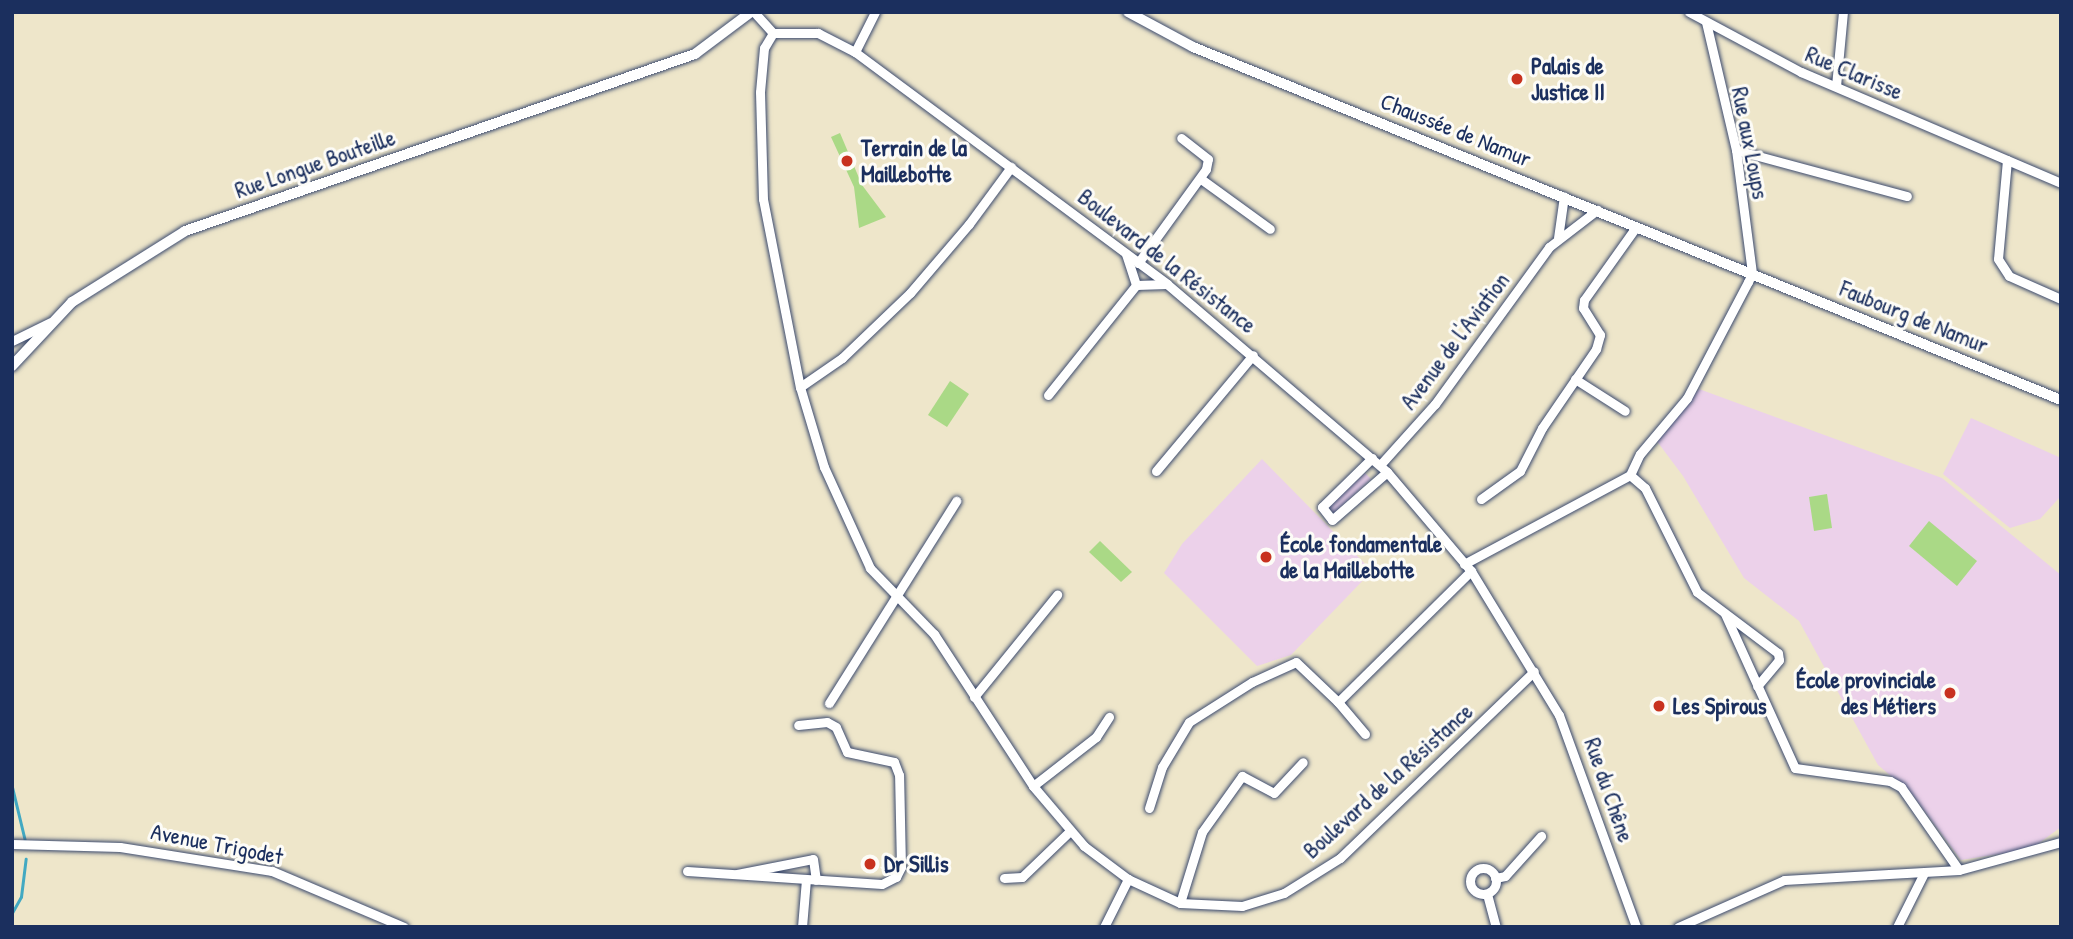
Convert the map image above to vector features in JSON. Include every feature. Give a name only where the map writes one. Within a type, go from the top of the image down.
[{"type":"street","points":[[752,12],[773,33]]},
{"type":"street","name":"Rue Longue Bouteille","points":[[12,366],[51,322],[116,272],[185,231],[695,54],[752,12]]},
{"type":"street","points":[[855,52],[875,12]]},
{"type":"street","name":"Chaussée de Namur","points":[[1128,12],[1145,18],[1203,51],[1752,273]]},
{"type":"street","points":[[1139,12],[1145,18]]},
{"type":"street","name":"Rue Clarisse","points":[[1689,12],[1769,57],[2061,183]]},
{"type":"street","points":[[1836,86],[1843,12]]},
{"type":"street","name":"Rue aux Loups","points":[[1706,22],[1736,150],[1752,273]]},
{"type":"street","name":"Boulevard de la Résistance","points":[[773,33],[818,33],[855,52],[1167,284],[1253,355],[1380,465],[1467,568],[1534,671],[1349,849],[1312,879],[1242,905],[1209,908],[1180,903],[1128,879],[1069,832],[1033,786],[934,634],[870,568],[848,528],[800,387],[767,229],[759,156],[764,48],[773,33]]},
{"type":"street","points":[[1138,263],[1201,179],[1208,159],[1181,138]]},
{"type":"street","points":[[1736,150],[1907,196]]},
{"type":"street","points":[[2007,160],[1998,259],[2009,276],[2061,299]]},
{"type":"street","points":[[800,387],[842,358],[910,293],[970,225],[1011,167]]},
{"type":"street","points":[[1201,179],[1270,229]]},
{"type":"street","name":"Avenue de l'Aviation","points":[[1558,238],[1564,196]]},
{"type":"street","name":"Avenue de l'Aviation","points":[[1380,465],[1435,404],[1558,238],[1597,210]]},
{"type":"street","points":[[1481,499],[1520,471],[1542,428],[1601,341],[1583,308],[1584,300],[1636,227]]},
{"type":"street","points":[[1126,254],[1136,285]]},
{"type":"street","points":[[1338,702],[1467,568],[1630,475],[1632,465],[1691,390],[1752,273]]},
{"type":"street","name":"Faubourg de Namur","points":[[1752,273],[2061,400]]},
{"type":"street","points":[[1048,395],[1136,285],[1167,284]]},
{"type":"street","points":[[12,341],[51,322]]},
{"type":"street","points":[[1156,471],[1253,355]]},
{"type":"street","points":[[1576,379],[1625,411]]},
{"type":"street","points":[[1380,465],[1332,520],[1322,508],[1380,465]]},
{"type":"street","points":[[1630,475],[1645,488],[1697,592],[1778,653],[1779,660],[1757,686]]},
{"type":"street","points":[[829,703],[895,592],[956,501]]},
{"type":"street","points":[[974,697],[1056,595]]},
{"type":"street","points":[[1725,614],[1795,768],[1890,781],[1901,787],[1959,870]]},
{"type":"street","points":[[1149,808],[1162,767],[1189,722],[1252,682],[1296,662],[1338,702],[1365,734]]},
{"type":"street","name":"Rue du Chêne","points":[[1534,671],[1576,750],[1636,927]]},
{"type":"street","points":[[1033,786],[1096,737],[1109,717]]},
{"type":"street","points":[[687,871],[882,884],[896,877],[901,867],[899,775],[889,759],[847,752],[840,734],[827,722],[798,724]]},
{"type":"street","points":[[1180,903],[1202,832],[1242,776],[1274,793],[1303,762]]},
{"type":"street","points":[[1004,878],[1022,877],[1069,832]]},
{"type":"street","points":[[1495,878],[1505,876],[1541,836]]},
{"type":"street","points":[[1678,927],[1784,880],[1959,870],[2061,842]]},
{"type":"street","name":"Avenue Trigodet","points":[[13,847],[120,847],[272,871],[404,927]]},
{"type":"street","points":[[737,874],[742,869],[813,859],[816,880]]},
{"type":"street","points":[[1487,894],[1472,887],[1472,874],[1488,869],[1495,878]]},
{"type":"street","points":[[1897,927],[1924,873]]},
{"type":"street","points":[[1495,878],[1487,894],[1496,927]]},
{"type":"street","points":[[802,927],[806,879]]},
{"type":"street","points":[[1104,927],[1128,879]]},
{"type":"shaded area","name":"École provinciale des Métiers","points":[[1699,389],[1942,478],[2061,575],[2061,827],[2031,849],[1961,860],[1912,794],[1878,765],[1799,621],[1744,578],[1683,476],[1656,440]]},
{"type":"shaded area","points":[[1971,418],[2061,458],[2060,497],[2040,519],[2010,528],[1943,474]]},
{"type":"shaded area","name":"École fondamentale de la Maillebotte","points":[[1262,459],[1372,571],[1291,655],[1257,666],[1164,573],[1182,544]]},
{"type":"shaded area","points":[[1365,473],[1371,479],[1334,513],[1328,507]]},
{"type":"green space","name":"Terrain de la Maillebotte","points":[[840,133],[862,185],[886,217],[859,228],[854,187],[831,137]]},
{"type":"green space","points":[[950,381],[969,394],[947,427],[928,415]]},
{"type":"green space","points":[[1827,494],[1832,528],[1814,531],[1809,497]]},
{"type":"green space","points":[[1929,521],[1977,561],[1957,586],[1909,546]]},
{"type":"green space","points":[[1100,541],[1132,572],[1121,582],[1089,552]]},
{"type":"waterway","points":[[12,666],[12,672]]},
{"type":"waterway","points":[[12,693],[12,702]]},
{"type":"waterway","points":[[12,785],[25,839]]},
{"type":"waterway","points":[[12,913],[21,897],[26,859]]},
{"type":"place","name":"Palais de Justice II","points":[[1517,79]]},
{"type":"place","name":"Terrain de la Maillebotte","points":[[847,161]]},
{"type":"place","name":"École fondamentale de la Maillebotte","points":[[1266,557]]},
{"type":"place","name":"École provinciale des Métiers","points":[[1950,693]]},
{"type":"place","name":"Les Spirous","points":[[1659,706]]},
{"type":"place","name":"Dr Sillis","points":[[870,864]]}]
